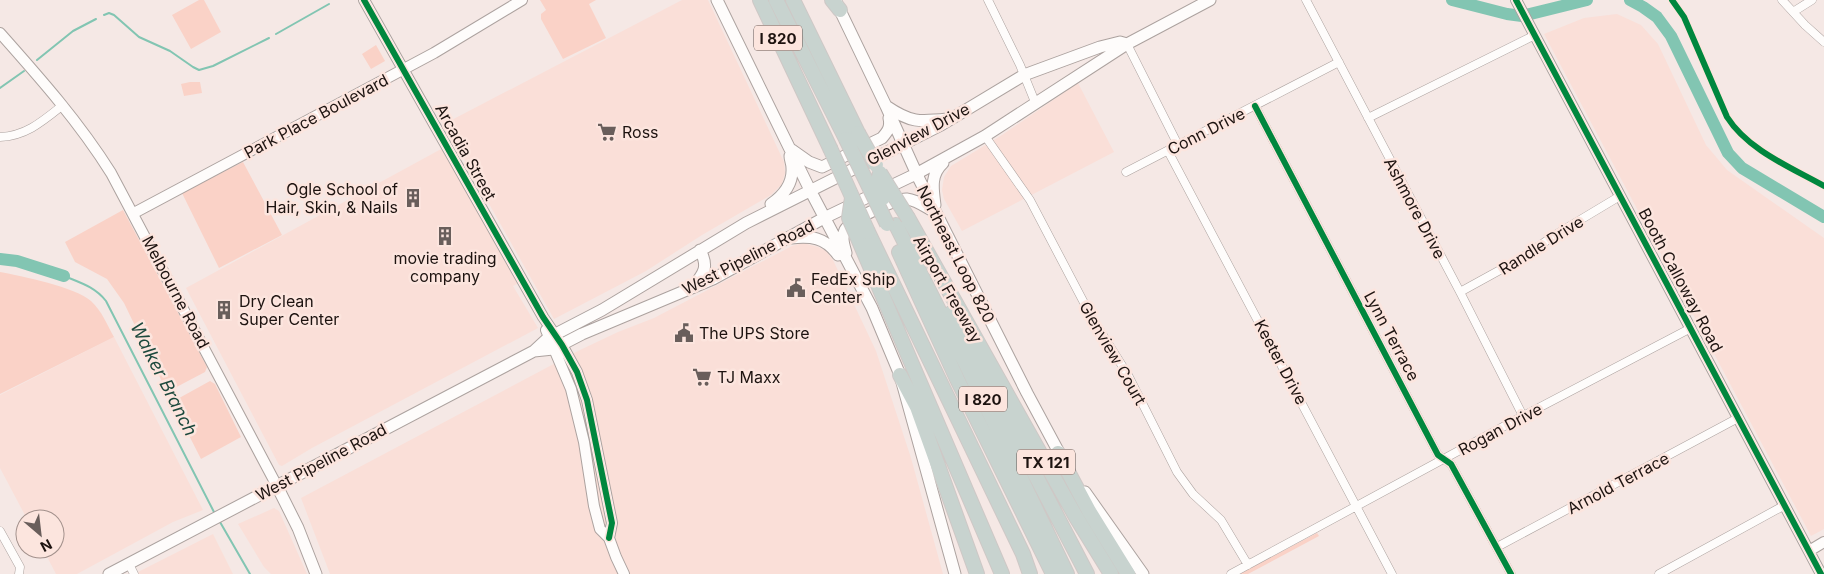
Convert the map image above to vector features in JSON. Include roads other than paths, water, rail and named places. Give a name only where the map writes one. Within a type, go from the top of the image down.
[{"type":"highway","name":"I 820","points":[[760,0],[830,148],[852,198],[863,234],[1023,554],[1036,574]]},
{"type":"highway","points":[[776,0],[852,136],[897,222],[966,396],[1053,574]]},
{"type":"highway","name":"Airport Freeway","points":[[793,0],[852,136],[880,174],[897,222],[1111,574]]},
{"type":"highway","name":"I 820","points":[[897,222],[1067,574]]},
{"type":"highway","points":[[897,222],[906,230],[974,355],[1087,574]]},
{"type":"highway","points":[[863,234],[1002,574]]},
{"type":"highway","points":[[900,375],[917,407],[977,574]]},
{"type":"highway","points":[[1058,453],[1093,518],[1128,574]]},
{"type":"highway","points":[[989,546],[997,574]]},
{"type":"highway","points":[[1023,554],[1030,574]]},
{"type":"main road","points":[[717,0],[824,218],[872,308],[900,375],[955,574]]},
{"type":"main road","name":"Glenview Drive","points":[[824,218],[958,152],[1127,44],[1210,0]]},
{"type":"main road","name":"Northeast Loop 820","points":[[835,4],[886,106],[916,174],[1058,453],[1143,574]]},
{"type":"main road","name":"Glenview Drive","points":[[810,190],[951,118],[1024,75],[1100,47],[1120,42],[1127,44]]},
{"type":"main road","points":[[791,149],[810,162],[822,167],[882,138],[889,130],[890,124],[886,106]]},
{"type":"main road","points":[[886,106],[910,120],[921,121],[951,118]]},
{"type":"main road","points":[[746,223],[784,193],[790,183],[792,168],[791,149]]},
{"type":"main road","points":[[935,212],[933,186],[935,173],[947,159],[958,152]]},
{"type":"main road","name":"West Pipeline Road","points":[[109,574],[132,569],[206,523],[534,351],[552,336],[602,310],[746,223],[810,190]]},
{"type":"main road","points":[[854,276],[842,241],[845,230],[851,222],[900,199],[914,201],[935,212]]},
{"type":"main road","name":"West Pipeline Road","points":[[534,351],[558,347],[582,334],[692,288],[732,269],[824,218]]},
{"type":"main road","points":[[784,239],[808,236],[820,240],[832,247],[841,259],[847,263]]},
{"type":"main road","points":[[692,288],[701,277],[705,267],[704,258],[700,250]]},
{"type":"main road","name":"Melbourne Road","points":[[277,486],[298,528],[316,574]]},
{"type":"street","name":"Arcadia Street","points":[[364,0],[558,347],[584,442],[594,506],[600,529],[610,538],[624,574]]},
{"type":"street","name":"Park Place Boulevard","points":[[134,213],[434,54],[522,0]]},
{"type":"street","points":[[988,0],[1035,102]]},
{"type":"street","name":"Ashmore Drive","points":[[1306,0],[1523,416]]},
{"type":"street","points":[[1782,0],[1824,42]]},
{"type":"street","points":[[1793,12],[1812,0]]},
{"type":"street","name":"Booth Calloway Road","points":[[1517,2],[1821,574]]},
{"type":"street","name":"Melbourne Road","points":[[0,33],[63,105],[97,151],[134,213],[277,486]]},
{"type":"street","points":[[1368,118],[1535,34]]},
{"type":"street","points":[[1127,44],[1178,145]]},
{"type":"street","name":"Conn Drive","points":[[1126,172],[1339,62]]},
{"type":"street","points":[[0,137],[14,136],[30,130],[63,105]]},
{"type":"street","name":"Lynn Terrace","points":[[1255,106],[1438,455],[1451,464],[1511,574]]},
{"type":"street","name":"Glenview Court","points":[[985,136],[1030,200],[1092,318],[1128,375],[1177,472],[1193,494],[1221,520],[1248,565]]},
{"type":"street","name":"Keeter Drive","points":[[1168,150],[1392,574]]},
{"type":"street","name":"Randle Drive","points":[[1460,292],[1520,259],[1620,196]]},
{"type":"street","name":"Rogan Drive","points":[[1231,574],[1523,416],[1691,328]]},
{"type":"street","name":"Arnold Terrace","points":[[1497,547],[1738,418]]},
{"type":"street","points":[[1659,574],[1784,506]]},
{"type":"street","points":[[0,531],[20,567],[19,574]]},
{"type":"street","points":[[1809,551],[1824,542]]},
{"type":"waterway","points":[[1452,0],[1522,16],[1587,0]]},
{"type":"waterway","points":[[1630,0],[1657,17],[1671,36],[1728,153],[1742,168],[1824,217]]},
{"type":"waterway","points":[[276,34],[329,4]]},
{"type":"waterway","points":[[104,15],[109,13],[114,15],[139,37],[170,51],[199,70],[213,66],[269,38]]},
{"type":"waterway","points":[[37,60],[73,31],[96,19]]},
{"type":"waterway","points":[[0,88],[24,71]]},
{"type":"waterway","name":"Walker Branch","points":[[0,259],[17,261],[64,276]]},
{"type":"waterway","name":"Walker Branch","points":[[64,276],[82,283],[102,296],[106,301],[215,514]]},
{"type":"waterway","name":"Walker Branch","points":[[220,522],[250,574]]},
{"type":"place","name":"Ross","points":[[607,132]]},
{"type":"place","name":"Ogle School of Hair, Skin, & Nails","points":[[413,198]]},
{"type":"place","name":"movie trading company","points":[[445,236]]},
{"type":"place","name":"FedEx Ship Center","points":[[796,288]]},
{"type":"place","name":"Dry Clean Super Center","points":[[224,310]]},
{"type":"place","name":"The UPS Store","points":[[684,333]]},
{"type":"place","name":"TJ Maxx","points":[[702,377]]}]
